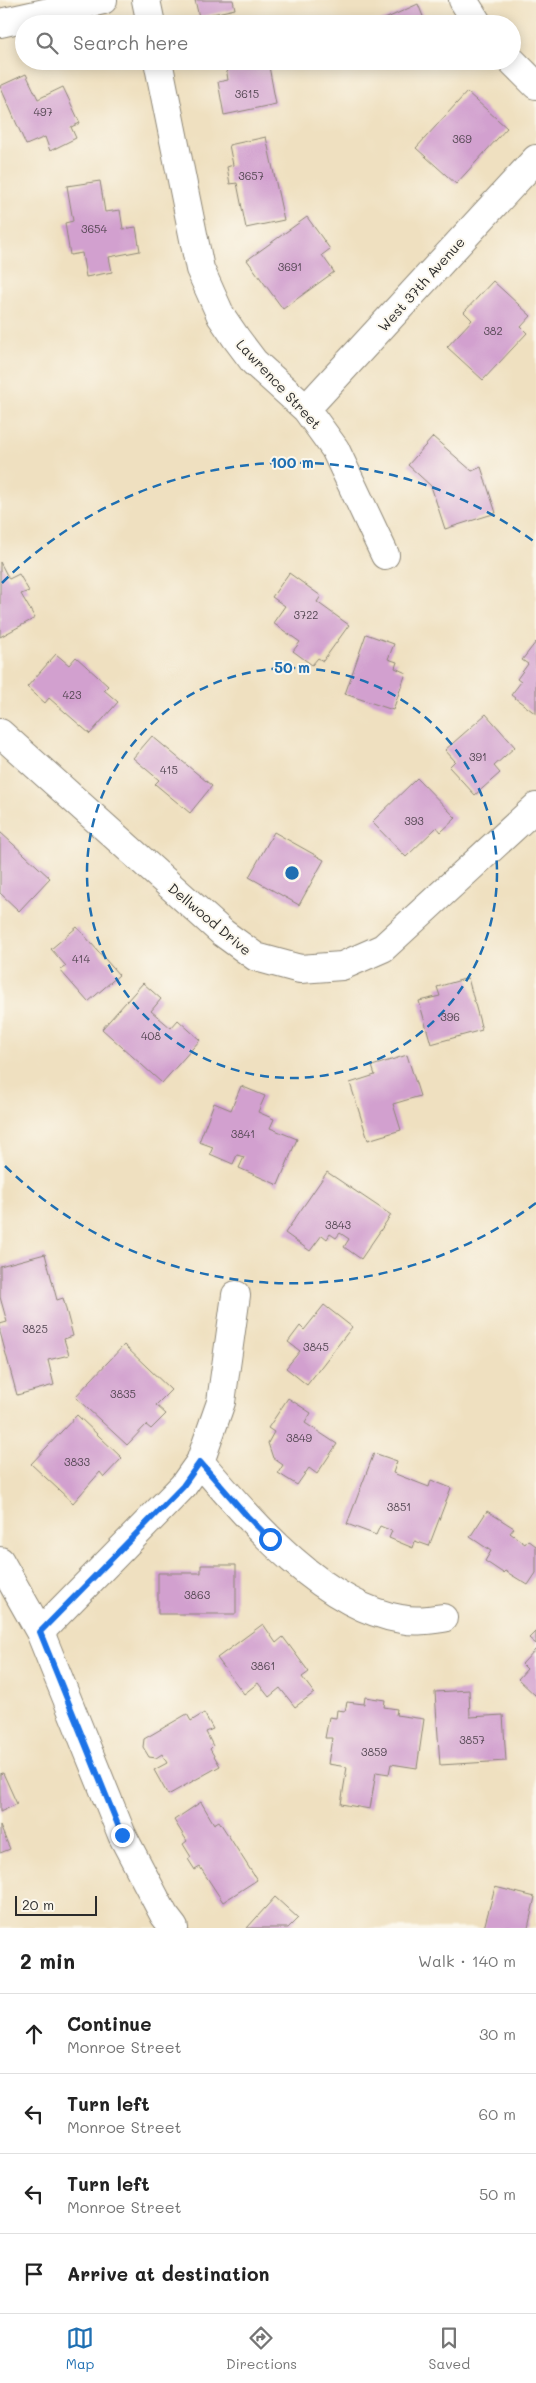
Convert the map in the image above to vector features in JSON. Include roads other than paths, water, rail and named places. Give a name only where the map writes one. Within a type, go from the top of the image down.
[{"type":"street","points":[[36,15],[103,0]]},
{"type":"street","points":[[146,0],[149,15]]},
{"type":"street","points":[[463,0],[472,15]]},
{"type":"street","points":[[0,23],[15,20]]},
{"type":"street","name":"Lawrence Street","points":[[160,70],[200,269],[221,316],[254,362],[306,410],[335,449],[385,556]]},
{"type":"street","points":[[521,70],[536,85]]},
{"type":"street","name":"West 37th Avenue","points":[[306,410],[536,158]]},
{"type":"street","name":"Dellwood Drive","points":[[0,733],[223,934],[256,958],[300,969],[342,966],[383,948],[536,807]]},
{"type":"street","points":[[40,1632],[183,1486],[200,1462],[221,1402],[236,1295]]},
{"type":"street","points":[[200,1462],[247,1516],[320,1583],[378,1613],[417,1621],[443,1618]]},
{"type":"street","points":[[0,1561],[40,1632],[122,1835],[164,1915],[174,1928]]}]
